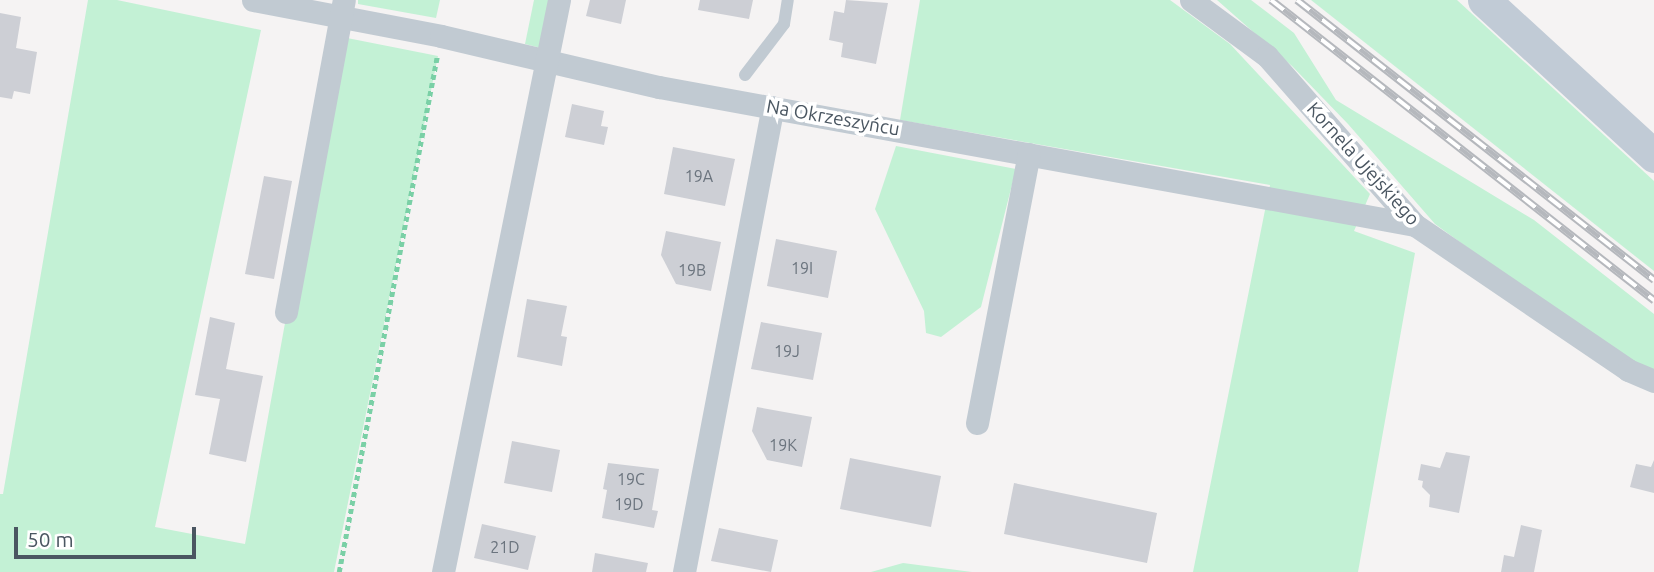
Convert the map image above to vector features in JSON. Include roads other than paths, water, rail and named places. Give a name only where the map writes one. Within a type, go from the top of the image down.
[{"type":"main road","points":[[1484,0],[1654,156]]},
{"type":"street","name":"Na Okrzeszyńcu","points":[[253,0],[342,8],[441,36],[659,87],[1415,225]]},
{"type":"street","points":[[443,572],[559,0]]},
{"type":"street","name":"Kornela Ujejskiego","points":[[1191,0],[1267,56],[1415,225],[1628,370],[1654,381]]},
{"type":"street","points":[[286,312],[342,8]]},
{"type":"street","points":[[684,572],[773,107]]},
{"type":"street","points":[[977,422],[1029,154]]},
{"type":"lane","points":[[745,75],[784,24],[788,0]]},
{"type":"railway","points":[[1271,0],[1654,300]]},
{"type":"railway","points":[[1297,0],[1654,280]]}]
